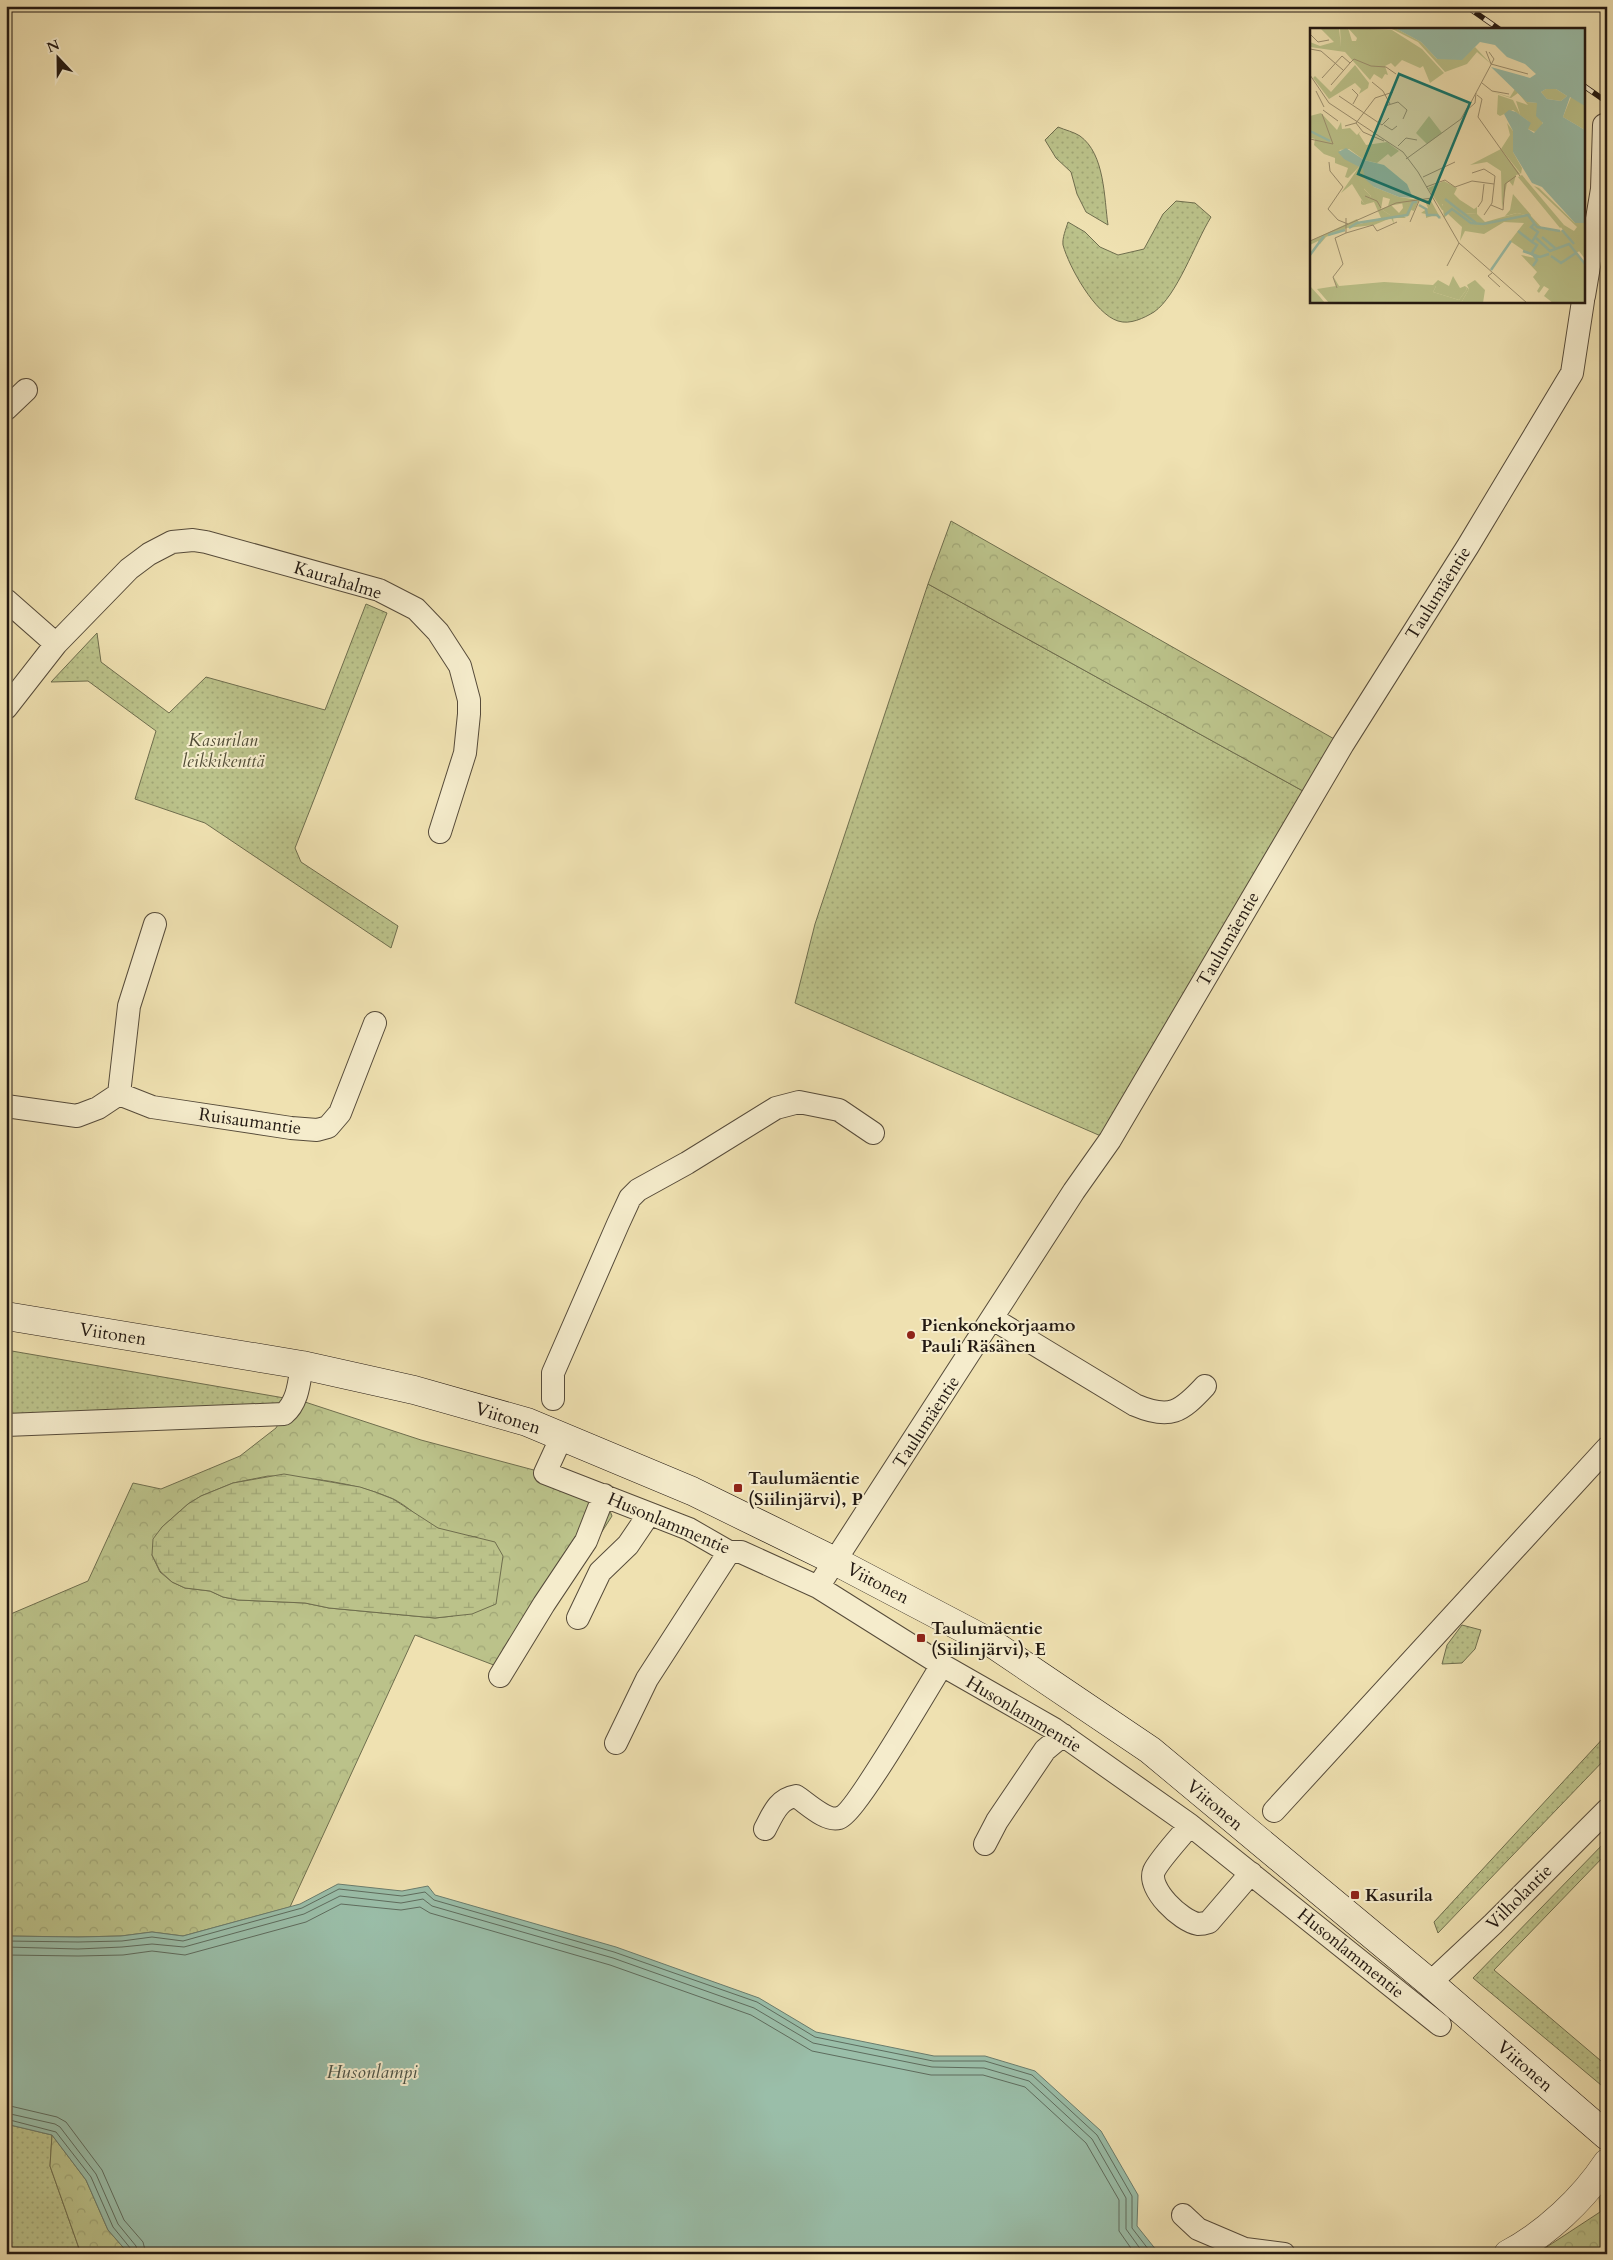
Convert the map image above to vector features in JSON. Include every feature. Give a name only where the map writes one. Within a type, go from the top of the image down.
[{"type":"main road","name":"Viitonen","points":[[6,1316],[302,1365],[414,1390],[527,1422],[692,1491],[835,1561],[993,1644],[1150,1750],[1430,1983],[1607,2136]]},
{"type":"main road","points":[[1508,2254],[1556,2220],[1598,2176],[1607,2163]]},
{"type":"street","points":[[1586,285],[1604,185],[1604,125]]},
{"type":"street","name":"Taulumäentie","points":[[818,1587],[1074,1191],[1110,1140],[1343,744],[1468,546],[1572,373],[1583,302]]},
{"type":"street","points":[[6,409],[26,390]]},
{"type":"street","name":"Kaurahalme","points":[[6,708],[56,644],[129,569],[149,554],[172,542],[193,540],[206,542],[384,592],[416,609],[438,632],[460,666],[469,700],[465,753],[440,832]]},
{"type":"street","points":[[6,600],[56,644]]},
{"type":"street","points":[[6,1106],[77,1116],[98,1108],[119,1094],[129,1006],[155,924]]},
{"type":"street","name":"Ruisaumantie","points":[[119,1094],[152,1107],[297,1129],[322,1129],[328,1127],[340,1113],[375,1022]]},
{"type":"street","points":[[553,1399],[553,1373],[630,1198],[638,1190],[687,1163],[776,1108],[799,1102],[839,1110],[873,1133]]},
{"type":"street","points":[[993,1319],[1135,1405],[1153,1413],[1165,1414],[1177,1410],[1195,1397],[1205,1386]]},
{"type":"street","points":[[6,1425],[284,1414],[296,1400],[302,1365]]},
{"type":"street","name":"Husonlammentie","points":[[562,1436],[545,1473],[689,1529],[729,1552],[741,1552],[818,1587],[942,1665],[1063,1735],[1190,1825],[1440,2025]]},
{"type":"street","points":[[1274,1812],[1607,1448]]},
{"type":"street","points":[[500,1676],[544,1604],[586,1541],[604,1495]]},
{"type":"street","points":[[578,1618],[600,1572],[628,1545],[649,1514]]},
{"type":"street","points":[[616,1743],[647,1679],[729,1552]]},
{"type":"street","points":[[765,1829],[780,1803],[789,1797],[796,1796],[830,1819],[838,1819],[847,1815],[942,1665]]},
{"type":"street","points":[[985,1844],[997,1821],[1045,1750],[1063,1735]]},
{"type":"street","name":"Vilholantie","points":[[1430,1983],[1493,1924],[1607,1810]]},
{"type":"street","points":[[1190,1825],[1154,1872],[1154,1884],[1163,1900],[1187,1920],[1198,1924],[1209,1922],[1252,1873]]},
{"type":"street","points":[[1183,2215],[1198,2229],[1245,2249],[1284,2254]]},
{"type":"green space","points":[[1058,127],[1080,136],[1094,154],[1102,177],[1108,225],[1086,212],[1077,194],[1071,172],[1056,158],[1045,140]]},
{"type":"green space","points":[[1176,201],[1195,203],[1211,217],[1178,282],[1154,312],[1137,320],[1127,322],[1109,317],[1084,289],[1066,254],[1063,242],[1068,222],[1085,232],[1100,247],[1118,255],[1144,249],[1163,214]]},
{"type":"green space","points":[[951,521],[1343,744],[1312,796],[928,584]]},
{"type":"green space","points":[[928,584],[1312,796],[1110,1140],[795,1003],[815,924]]},
{"type":"green space","name":"Kasurilan leikkikenttä","points":[[366,604],[387,613],[295,848],[301,862],[398,926],[391,948],[205,823],[135,799],[156,731],[88,681],[51,682],[97,633],[101,662],[169,713],[206,677],[325,710]]},
{"type":"green space","points":[[6,1350],[296,1400],[290,1409],[6,1425]]},
{"type":"green space","points":[[305,1402],[421,1440],[545,1473],[604,1495],[612,1516],[512,1672],[415,1635],[290,1907],[183,1936],[152,1932],[121,1936],[6,1936],[6,1616],[88,1581],[133,1483],[161,1489],[240,1456],[276,1428],[284,1414]],"holes":[[[268,1476],[331,1481],[363,1488],[396,1500],[426,1522],[444,1531],[477,1537],[453,1616],[435,1618],[329,1608],[305,1603],[238,1600],[223,1597],[210,1591],[185,1588],[172,1582],[160,1572],[152,1555],[162,1527],[188,1504],[201,1496],[233,1483]]]},
{"type":"green space","points":[[284,1474],[360,1487],[393,1499],[438,1528],[495,1542],[503,1556],[496,1604],[472,1614],[435,1618],[329,1608],[305,1603],[238,1600],[223,1597],[210,1591],[185,1588],[172,1582],[160,1571],[152,1555],[153,1539],[162,1527],[188,1504],[201,1496],[233,1483]]},
{"type":"green space","points":[[1462,1625],[1481,1630],[1475,1649],[1462,1663],[1442,1664],[1447,1645]]},
{"type":"green space","points":[[1607,1734],[1607,1757],[1438,1933],[1434,1922]]},
{"type":"green space","points":[[1607,1840],[1607,1853],[1494,1970],[1607,2066],[1607,2090],[1473,1978]]},
{"type":"green space","points":[[6,2124],[52,2135],[50,2166],[81,2254],[6,2254]]},
{"type":"green space","points":[[52,2135],[86,2180],[108,2230],[129,2254],[81,2254],[50,2166]]},
{"type":"green space","points":[[1598,2176],[1607,2184],[1607,2254],[1536,2254],[1600,2212]]},
{"type":"water","name":"Husonlampi","points":[[338,1884],[402,1891],[428,1886],[435,1895],[616,1947],[759,1998],[816,2032],[934,2056],[985,2056],[1035,2071],[1101,2131],[1138,2195],[1137,2226],[1157,2251],[1230,2254],[129,2254],[108,2230],[86,2180],[52,2135],[6,2124],[6,1936],[121,1936],[152,1932],[183,1936],[300,1904]]},
{"type":"railway","points":[[1466,6],[1498,28]]},
{"type":"railway","points":[[1586,87],[1607,102]]},
{"type":"place","name":"Pienkonekorjaamo Pauli Räsänen","points":[[911,1335]]},
{"type":"place","name":"Taulumäentie (Siilinjärvi), P","points":[[738,1488]]},
{"type":"place","name":"Taulumäentie (Siilinjärvi), E","points":[[921,1638]]},
{"type":"place","name":"Kasurila","points":[[1355,1895]]}]
